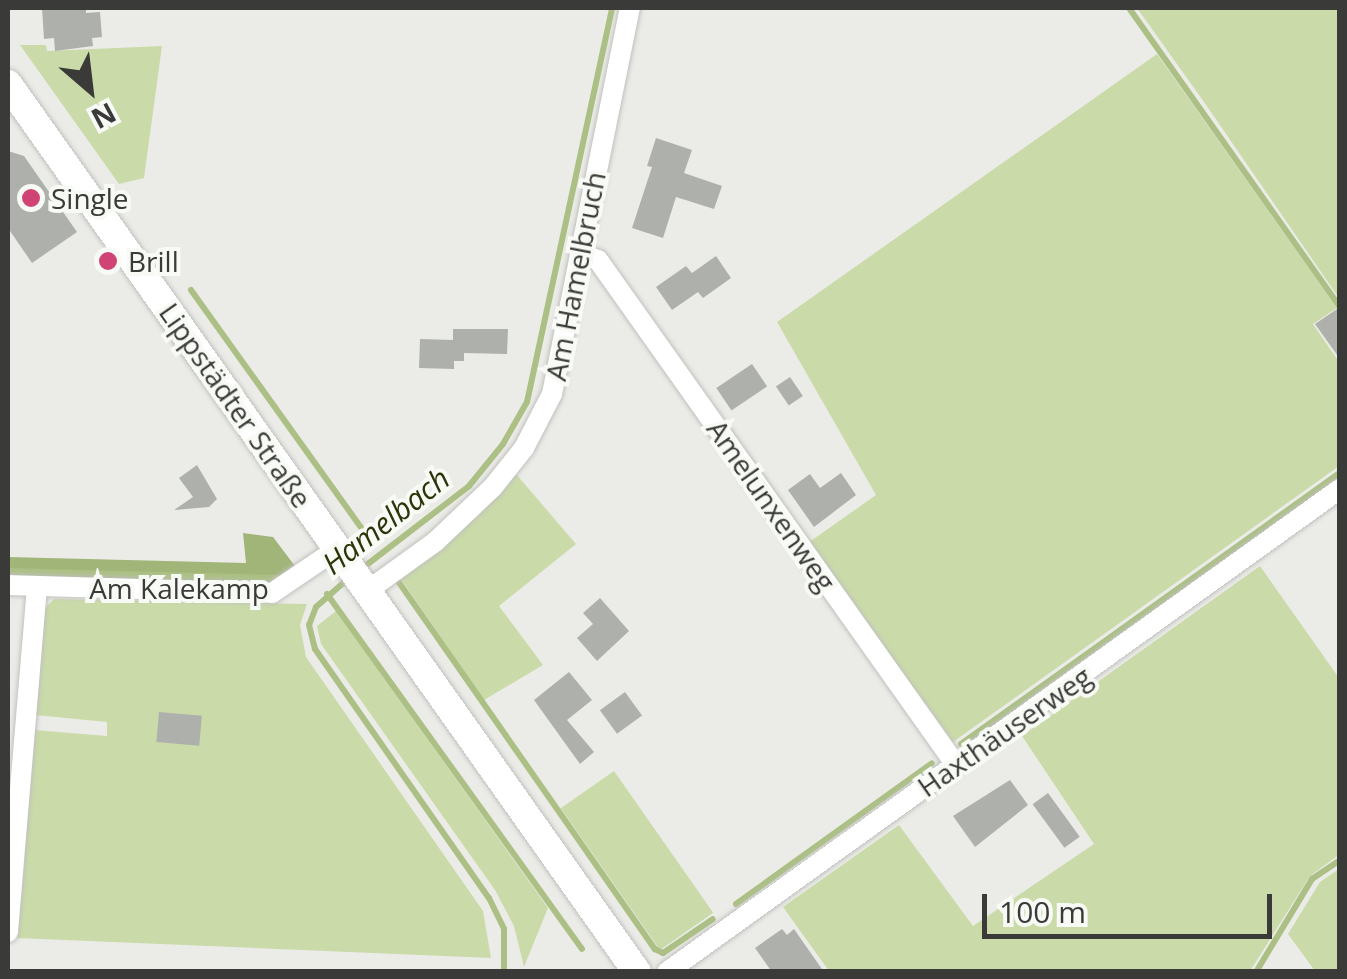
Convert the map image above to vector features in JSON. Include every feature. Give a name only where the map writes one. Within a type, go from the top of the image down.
[{"type":"street","name":"Am Hamelbruch","points":[[366,589],[472,510],[524,448],[552,394],[630,8]]},
{"type":"street","name":"Lippstädter Straße","points":[[10,93],[637,972]]},
{"type":"street","name":"Amelunxenweg","points":[[582,254],[598,260],[956,765]]},
{"type":"street","name":"Haxthäuserweg","points":[[667,972],[1340,489]]},
{"type":"street","name":"Am Kalekamp","points":[[8,585],[272,593],[342,556]]},
{"type":"street","points":[[8,932],[37,586]]},
{"type":"green space","points":[[1137,8],[1339,8],[1339,298],[1204,102]]},
{"type":"green space","points":[[20,45],[46,45],[47,51],[162,46],[144,178],[119,184]]},
{"type":"green space","points":[[1157,54],[1337,308],[1313,324],[1339,362],[1339,466],[953,742],[808,543],[876,495],[777,322]]},
{"type":"green space","points":[[516,474],[576,544],[499,606],[543,665],[484,700],[401,579],[477,517]]},
{"type":"green space","points":[[243,533],[273,537],[298,570],[268,587],[8,577],[8,557],[246,563]]},
{"type":"green space","points":[[1260,566],[1339,678],[1340,854],[1310,876],[1250,971],[829,971],[783,907],[899,825],[973,926],[1094,844],[1022,736]]},
{"type":"green space","points":[[54,599],[307,604],[300,625],[306,657],[483,911],[491,958],[16,938],[34,730],[107,736],[107,722],[35,715],[45,608]]},
{"type":"green space","points":[[336,611],[548,908],[524,967],[514,926],[495,890],[321,644],[317,626]]},
{"type":"green space","points":[[614,771],[713,913],[660,950],[561,808]]},
{"type":"green space","points":[[1339,869],[1339,971],[1315,971],[1288,934],[1320,882]]},
{"type":"building","points":[[42,8],[86,8],[86,13],[100,12],[102,37],[92,38],[93,46],[55,51],[54,38],[44,39]]},
{"type":"building","points":[[656,138],[692,150],[684,173],[722,186],[714,209],[676,197],[663,238],[632,228],[652,167],[647,166]]},
{"type":"building","name":"Single","points":[[8,151],[24,156],[77,232],[32,263],[8,228]]},
{"type":"building","points":[[716,256],[731,278],[703,298],[698,292],[672,310],[656,287],[686,266],[692,273]]},
{"type":"building","points":[[1340,307],[1340,359],[1315,324]]},
{"type":"building","points":[[453,329],[508,329],[507,354],[464,353],[464,361],[454,361],[454,369],[419,368],[420,339],[453,340]]},
{"type":"building","points":[[752,364],[767,386],[731,410],[716,388]]},
{"type":"building","points":[[790,377],[803,396],[789,406],[776,387]]},
{"type":"building","points":[[197,465],[217,499],[209,507],[174,510],[193,497],[179,478]]},
{"type":"building","points":[[841,473],[856,495],[814,527],[788,490],[810,474],[820,488]]},
{"type":"building","points":[[600,598],[629,631],[597,661],[577,638],[593,624],[583,613]]},
{"type":"building","points":[[569,672],[592,700],[567,720],[594,752],[580,764],[534,700]]},
{"type":"building","points":[[625,692],[642,715],[617,734],[600,710]]},
{"type":"building","points":[[159,712],[202,716],[199,746],[156,742]]},
{"type":"building","points":[[1010,780],[1028,805],[975,847],[953,816]]},
{"type":"building","points":[[1048,793],[1080,837],[1064,848],[1033,804]]},
{"type":"building","points":[[782,929],[787,935],[794,929],[824,972],[772,972],[755,948]]},
{"type":"waterway","name":"Hamelbach","points":[[360,570],[469,486],[503,444],[527,402],[612,8]]},
{"type":"waterway","points":[[1129,8],[1340,307]]},
{"type":"waterway","points":[[191,290],[364,532]]},
{"type":"waterway","points":[[961,744],[1340,473]]},
{"type":"waterway","points":[[8,571],[277,578]]},
{"type":"waterway","name":"Hamelbach","points":[[350,577],[316,607],[309,625],[315,649],[489,898],[504,929],[504,972]]},
{"type":"waterway","points":[[398,581],[655,949],[663,953],[713,919]]},
{"type":"waterway","points":[[327,594],[582,949]]},
{"type":"waterway","points":[[736,904],[932,763]]},
{"type":"waterway","points":[[1256,972],[1312,879],[1340,860]]},
{"type":"place","name":"Single","points":[[31,198]]},
{"type":"place","name":"Brill","points":[[108,261]]}]
